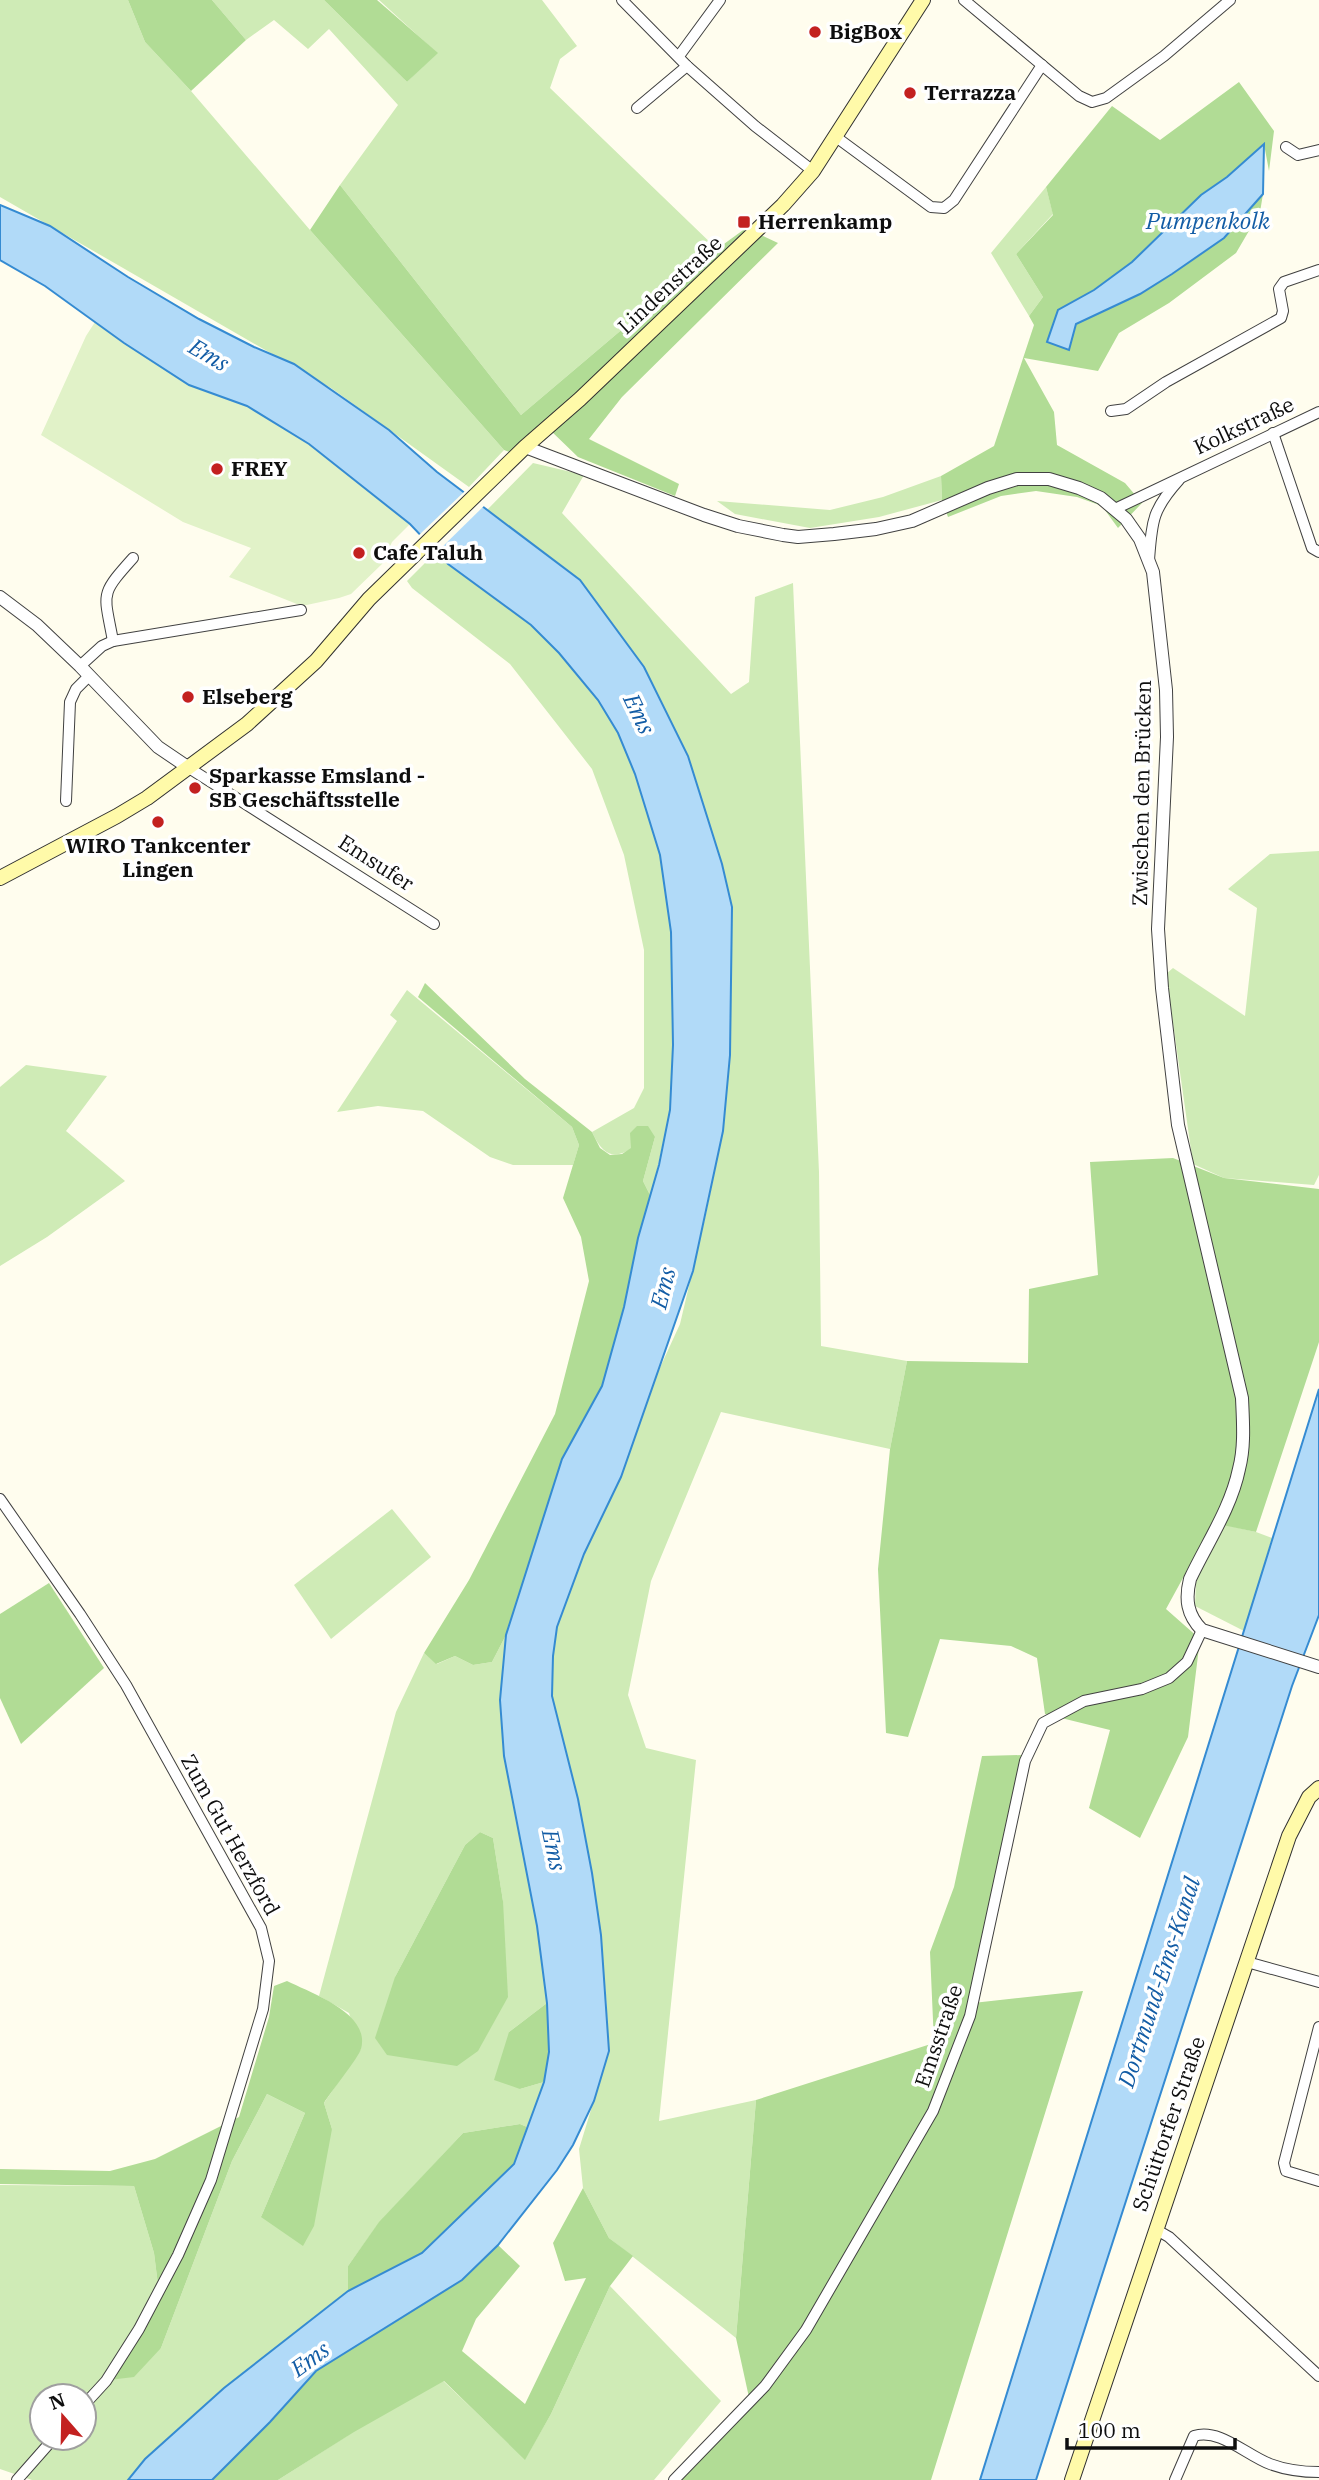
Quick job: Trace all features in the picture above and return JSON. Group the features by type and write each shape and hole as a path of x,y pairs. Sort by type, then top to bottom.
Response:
{"main road":[{"name":"Lindenstraße","path":"0,878 117,816 189,768 247,724 316,661 369,599 525,447 721,267 783,205 813,171 923,0"},
{"name":"Schüttorfer Straße","path":"1072,2480 1289,1836 1310,1797 1319,1788"}],"street":[{"path":"622,0 687,66 755,126 813,171"},
{"path":"678,56 720,0"},
{"path":"964,0 1079,96 1092,102 1106,98 1164,56 1230,0"},
{"path":"836,137 932,207 944,208 954,200 1042,65"},
{"path":"637,108 687,66"},
{"path":"1286,147 1298,155 1319,149"},
{"path":"1111,411 1126,409 1166,382 1281,318 1283,311 1279,289 1284,282 1319,270"},
{"name":"Kolkstraße","path":"1115,509 1319,412"},
{"path":"1273,433 1312,548 1319,552"},
{"name":"Zwischen den Brücken","path":"525,447 738,526 798,537 876,529 912,521 988,488 1017,479 1049,478 1101,498 1126,519 1140,539 1153,572 1166,690 1167,737 1158,929 1178,1125 1242,1398 1244,1427 1241,1463 1232,1494 1190,1579 1187,1594 1192,1616 1202,1630"},
{"name":"Kolkstraße","path":"1149,560 1153,517 1162,499 1186,474"},
{"path":"113,641 105,597 108,586 133,558"},
{"path":"0,597 41,629 158,747 189,768"},
{"path":"66,801 70,702 84,671 102,646 113,641 302,610"},
{"name":"Emsufer","path":"189,768 434,924"},
{"name":"Zum Gut Herzford","path":"0,1499 126,1685 261,1928 269,1961 263,2009 211,2180 178,2255 139,2329 98,2390"},
{"path":"1202,1630 1319,1667"},
{"name":"Emsstraße","path":"674,2480 765,2386 806,2330 933,2110 970,2016 1025,1761 1043,1723 1084,1701 1142,1689 1168,1678 1187,1661 1202,1630"},
{"path":"1247,1962 1319,1982"},
{"path":"1319,2027 1284,2163 1290,2174 1319,2181"},
{"path":"1155,2229 1169,2236 1319,2376"},
{"path":"1175,2480 1189,2443 1194,2435 1203,2433 1213,2435 1286,2469 1319,2472"},
{"path":"17,2480 42,2452"}],"green space":[{"path":"0,0 128,0 145,42 191,91 504,450 469,487 331,388 0,197"},
{"path":"128,0 212,0 246,40 191,91 145,42"},
{"path":"212,0 324,0 407,82 437,53 379,0 542,0 577,46 560,59 550,88 717,249 521,415 340,185 398,105 329,29 308,49 274,20 246,40"},
{"path":"324,0 377,0 438,53 407,82"},
{"path":"1239,82 1274,131 1269,171 1264,144 1227,177 1201,195 1132,262 1094,290 1058,310 1075,324 1105,310 1224,238 1263,194 1260,212 1236,253 1169,303 1119,333 1098,371 1024,358 1054,412 1057,445 1125,483 1142,503 1118,528 1102,506 1077,497 1036,491 1001,496 948,517 942,500 941,476 994,446 1034,325 1029,316 1043,297 1016,254 1053,215 1046,187 1112,106 1160,140"},
{"path":"340,185 521,415 717,249 746,228 778,243 622,397 589,439 679,484 675,496 578,457 549,429 520,456 504,450 310,230"},
{"path":"1046,187 1053,214 1016,254 1043,297 1029,316 991,253"},
{"name":"FREY","path":"95,322 189,385 247,406 309,444 410,524 392,542 382,564 351,594 302,606 229,577 251,548 183,522 41,435"},
{"path":"533,463 584,475 562,513 731,694 749,682 755,597 793,583 819,1172 821,1346 907,1361 890,1449 721,1412 651,1581 628,1695 646,1748 696,1760 659,2121 756,2100 736,2338 609,2238 583,2188 579,2149 609,2051 606,1995 592,1873 578,1799 552,1696 557,1627 584,1554 621,1477 658,1372 680,1324 706,1214 723,1131 730,1055 732,907 722,864 688,757 644,667 580,580 487,510"},
{"path":"941,476 942,500 879,517 810,528 735,514 717,501 830,510 883,497"},
{"path":"436,552 448,564 531,625 559,653 598,700 618,733 635,774 660,855 671,932 673,1045 670,1111 651,1197 643,1181 655,1137 627,1151 612,1154 605,1151 592,1132 634,1108 644,1088 644,950 624,855 592,769 510,664 412,588 407,581"},
{"path":"1319,851 1319,1175 1314,1185 1224,1178 1193,1164 1166,974 1173,968 1245,1016 1257,908 1228,889 1270,854"},
{"path":"425,983 525,1079 592,1132 600,1148 610,1155 622,1154 631,1148 630,1133 637,1126 648,1126 655,1137 643,1181 651,1197 638,1238 624,1307 602,1386 562,1459 506,1635 492,1662 473,1665 455,1656 436,1664 424,1653 469,1580 555,1414 589,1281 581,1237 563,1198 579,1145 572,1127 418,997"},
{"path":"407,990 572,1127 579,1145 573,1165 513,1165 490,1157 423,1111 378,1106 337,1112 397,1021 390,1015"},
{"path":"26,1065 107,1076 66,1131 125,1181 47,1237 0,1266 0,1087"},
{"path":"1173,1158 1224,1178 1319,1189 1319,1342 1256,1532 1213,1523 1166,1609 1200,1639 1188,1737 1140,1838 1089,1808 1110,1730 1045,1714 1037,1658 1011,1646 940,1639 908,1737 886,1733 878,1569 890,1449 907,1361 1028,1363 1029,1289 1098,1275 1090,1162"},
{"path":"392,1509 431,1557 331,1639 294,1585"},
{"path":"1213,1522 1272,1538 1244,1631 1195,1606 1196,1583"},
{"path":"49,1583 104,1668 21,1744 0,1698 0,1614"},
{"path":"506,1635 500,1700 504,1756 537,1926 547,2003 509,2032 520,2089 544,2082 527,2127 520,2124 463,2133 379,2223 348,2266 348,2291 224,2388 145,2459 128,2480 32,2480 0,2469 0,2185 134,2186 154,2253 160,2301 110,2379 161,2348 232,2161 267,2094 305,2113 261,2217 332,2129 324,2103 361,2049 349,2013 319,1996 396,1712 424,1653 437,1664 455,1656 473,1665 492,1662","holes":["480,1832 493,1838 503,1901 395,1977 465,1845"]},
{"path":"1022,1755 973,2003 1083,1991 931,2480 680,2480 750,2402 736,2338 756,2100 934,2043 930,1952 954,1887 982,1756"},
{"path":"480,1832 493,1838 503,1901 508,1997 478,2051 457,2066 387,2055 375,2038 395,1977 465,1845"},
{"path":"287,1981 337,2006 357,2025 362,2036 359,2053 324,2103 332,2129 314,2226 303,2246 261,2217 305,2113 267,2094 232,2161 161,2348 134,2377 109,2380 160,2301 154,2253 134,2186 0,2184 0,2169 110,2171 155,2159 239,2117 269,2017 274,1986"},
{"path":"547,2003 549,2052 544,2082 520,2089 494,2080 509,2032"},
{"path":"520,2124 527,2127 514,2164 422,2253 348,2291 348,2266 379,2222 463,2133"},
{"path":"583,2188 609,2238 633,2256 610,2286 551,2414 525,2460 444,2381 354,2432 278,2480 212,2480 316,2371 462,2280 498,2245 520,2266 476,2319 462,2351 525,2404 586,2278 565,2281 553,2243"},
{"path":"610,2286 721,2401 654,2480 278,2480 347,2436 435,2373 525,2459 551,2414"}],"water":[{"name":"Pumpenkolk","path":"1264,144 1263,194 1224,238 1140,294 1076,324 1069,350 1047,342 1058,310 1094,290 1132,262 1201,195 1227,177"},
{"name":"Ems","path":"0,205 50,226 199,319 294,364 389,430 437,472 580,580 644,667 688,756 722,864 732,907 730,1055 723,1131 693,1271 621,1477 584,1554 557,1627 553,1656 552,1696 578,1799 601,1935 609,2051 594,2101 573,2145 557,2170 498,2245 462,2280 316,2371 212,2480 128,2480 145,2459 224,2388 348,2291 422,2253 514,2164 544,2082 549,2052 547,2003 537,1926 504,1756 500,1700 506,1635 562,1459 602,1386 624,1307 638,1238 659,1165 670,1110 673,1045 671,932 660,855 635,774 618,733 598,700 559,653 531,625 448,564 410,524 309,444 247,406 189,385 124,343 45,286 0,260"},
{"name":"Dortmund-Ems-Kanal","path":"1319,1389 1319,1615 1292,1686 1036,2480 980,2480"}],"pier":[{"path":"466,490 486,504 434,555 417,537"}],"place":[{"name":"BigBox","path":"815,32"},
{"name":"Terrazza","path":"910,93"},
{"name":"Herrenkamp","path":"744,222"},
{"name":"FREY","path":"217,469"},
{"name":"Cafe Taluh","path":"359,553"},
{"name":"Elseberg","path":"188,697"},
{"name":"Sparkasse Emsland - SB Geschäftsstelle","path":"195,788"},
{"name":"WIRO Tankcenter Lingen","path":"158,822"}]}
